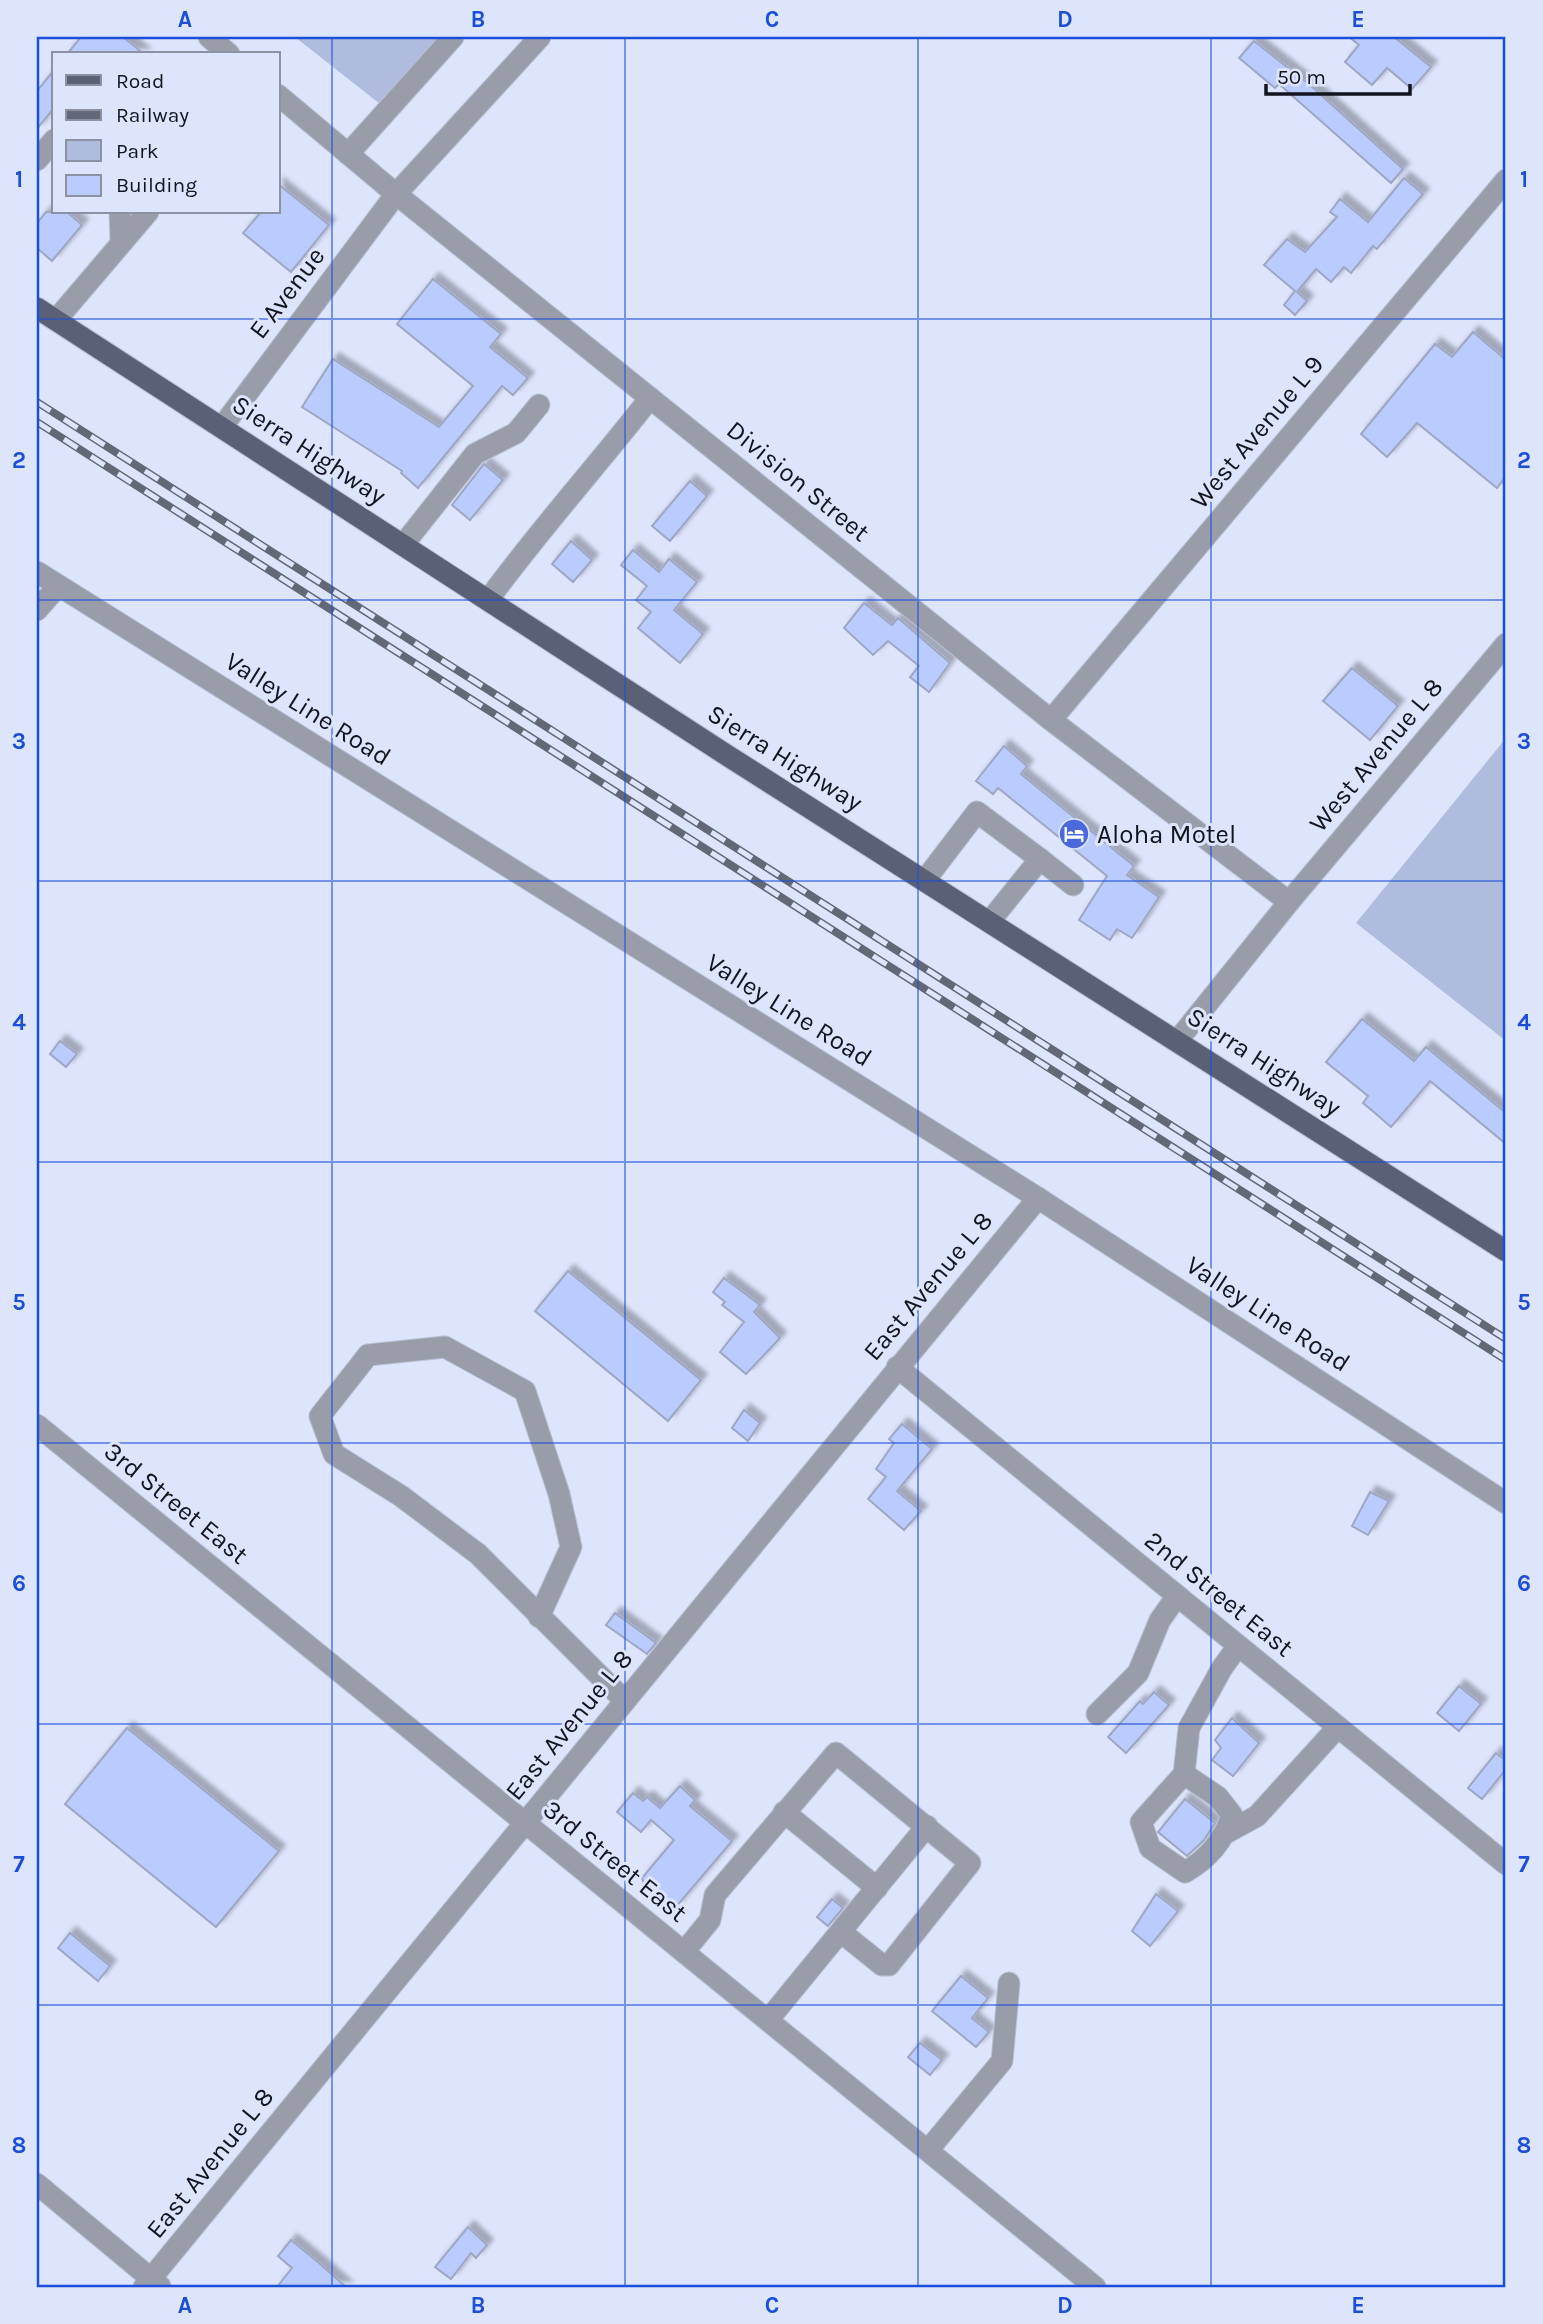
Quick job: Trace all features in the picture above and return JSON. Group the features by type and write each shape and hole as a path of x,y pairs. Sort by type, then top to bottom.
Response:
{"main road":[{"name":"Sierra Highway","path":"37,308 1506,1251"}],"street":[{"path":"209,37 227,52"},
{"path":"348,154 453,37"},
{"name":"E Avenue","path":"222,427 396,194 540,37"},
{"name":"Division Street","path":"280,97 396,194 1051,720 1289,902"},
{"path":"37,160 52,142"},
{"name":"West Avenue L 9","path":"1051,720 1506,180"},
{"path":"120,214 121,243"},
{"path":"56,320 146,214"},
{"path":"488,600 519,556 593,472 650,398"},
{"path":"403,545 475,454 516,433 539,405"},
{"name":"Valley Line Road","path":"37,572 1038,1198 1506,1503"},
{"path":"37,610 58,586"},
{"name":"West Avenue L 8","path":"1289,902 1506,644"},
{"path":"925,880 977,812 1073,885"},
{"path":"990,921 1040,859"},
{"path":"1178,1040 1289,902"},
{"name":"East Avenue L 8","path":"153,2284 524,1824 1038,1198"},
{"path":"539,1617 571,1547 559,1494 525,1391 445,1347 368,1355 320,1416 334,1454 401,1496 478,1554 539,1617 625,1701"},
{"name":"2nd Street East","path":"897,1367 1506,1864"},
{"name":"3rd Street East","path":"37,1425 1095,2287"},
{"path":"1097,1714 1138,1672 1160,1620 1177,1596"},
{"path":"1184,1774 1218,1797 1232,1815 1226,1833 1201,1863 1185,1872 1150,1848 1141,1822 1184,1774 1189,1728 1222,1668 1238,1646"},
{"path":"1226,1833 1257,1816 1338,1727"},
{"path":"684,1952 710,1920 715,1895 835,1753 968,1860 969,1867 889,1965 881,1965 841,1932"},
{"path":"784,1812 877,1888"},
{"path":"768,2020 927,1826"},
{"path":"929,2150 1002,2062 1009,1983"},
{"path":"37,2184 153,2284"}],"green space":[{"path":"295,37 446,37 389,111"},
{"path":"1506,738 1506,1041 1356,923"}],"building":[{"path":"81,37 123,37 142,52 69,52"},
{"path":"1349,37 1394,37 1431,67 1412,89 1387,68 1372,85 1345,62 1359,45"},
{"path":"1254,41 1310,85 1403,169 1391,183 1279,84 1275,88 1239,58"},
{"path":"52,72 52,110 37,129 37,91"},
{"path":"1404,178 1423,194 1377,249 1373,246 1351,273 1344,267 1331,282 1316,269 1297,292 1307,301 1295,315 1284,305 1295,291 1264,265 1287,239 1305,252 1337,217 1330,212 1340,199 1368,222"},
{"path":"280,186 329,225 291,272 243,233 259,214 280,214"},
{"path":"46,212 52,212 69,214 82,225 52,261 37,248 37,223"},
{"path":"433,279 501,334 490,347 528,378 513,395 502,386 418,488 402,471 302,407 333,359 439,427 473,386 397,324"},
{"path":"1473,332 1506,360 1506,476 1497,488 1417,423 1387,457 1361,434 1435,344 1452,357"},
{"path":"484,464 503,480 470,520 452,505"},
{"path":"690,481 707,496 670,541 652,526"},
{"path":"571,541 592,560 573,582 552,564"},
{"path":"633,550 659,572 669,559 697,582 674,610 703,634 680,663 638,628 651,612 636,600 647,586 621,565"},
{"path":"864,603 892,625 898,618 950,663 929,692 910,677 919,666 888,641 873,655 844,628"},
{"path":"1352,668 1398,706 1370,740 1323,701"},
{"path":"1004,746 1027,766 1021,774 1134,866 1127,875 1159,897 1132,938 1117,929 1110,940 1079,920 1107,876 998,788 993,794 976,781"},
{"path":"1362,1019 1414,1061 1426,1047 1506,1113 1506,1144 1430,1081 1391,1127 1363,1103 1368,1096 1326,1062"},
{"path":"60,1041 77,1054 66,1067 50,1054"},
{"path":"568,1271 701,1380 668,1421 535,1311"},
{"path":"724,1278 760,1305 754,1312 780,1338 746,1374 720,1352 744,1322 722,1305 725,1302 713,1292"},
{"path":"744,1410 760,1423 748,1441 732,1428"},
{"path":"902,1424 932,1449 897,1491 921,1511 904,1530 868,1499 886,1477 876,1469 894,1443 889,1439"},
{"path":"1370,1492 1389,1501 1368,1535 1352,1526"},
{"path":"615,1613 656,1643 647,1654 606,1625"},
{"path":"1459,1686 1481,1704 1459,1731 1437,1713"},
{"path":"1154,1692 1169,1705 1126,1753 1108,1737 1140,1701 1143,1704"},
{"path":"1232,1718 1259,1743 1233,1776 1212,1760 1221,1748 1215,1740"},
{"path":"127,1728 279,1851 216,1927 65,1804"},
{"path":"1496,1753 1506,1761 1506,1769 1482,1799 1468,1788"},
{"path":"680,1786 695,1800 690,1806 732,1841 676,1907 644,1884 642,1878 674,1840 651,1820 641,1832 617,1812 633,1793 643,1801 647,1797 660,1808"},
{"path":"1185,1799 1215,1823 1204,1840 1187,1856 1158,1832"},
{"path":"1156,1894 1178,1911 1150,1946 1132,1931"},
{"path":"832,1899 843,1908 828,1926 817,1917"},
{"path":"70,1933 110,1966 98,1981 58,1948"},
{"path":"961,1976 988,1998 972,2018 989,2032 976,2047 932,2011"},
{"path":"920,2043 942,2060 930,2075 908,2057"},
{"path":"468,2227 487,2245 476,2258 471,2253 451,2279 435,2267"},
{"path":"291,2240 346,2287 277,2287 292,2268 278,2256"}],"railway":[{"path":"37,402 1506,1339"},
{"path":"37,422 1506,1360"}],"place":[{"name":"Aloha Motel","path":"1074,834"}]}
